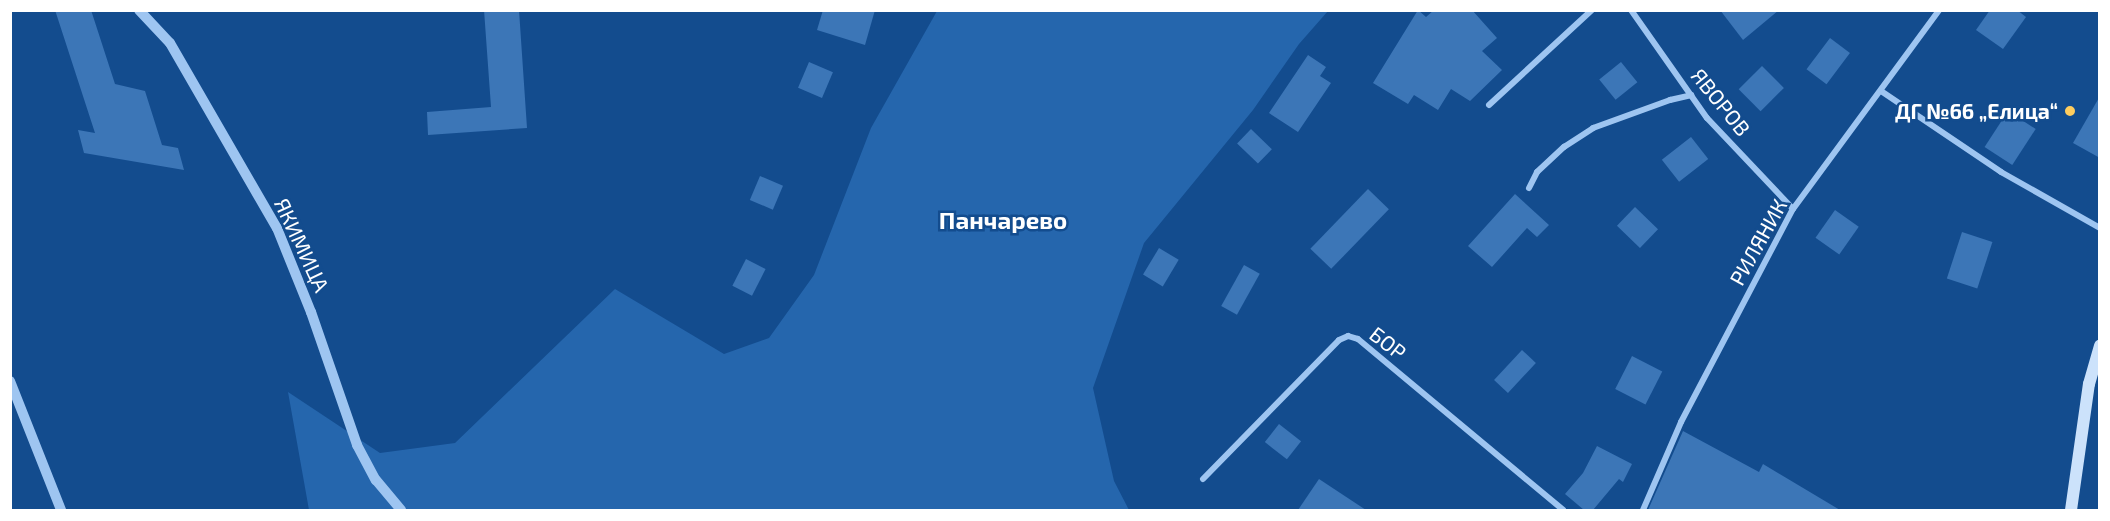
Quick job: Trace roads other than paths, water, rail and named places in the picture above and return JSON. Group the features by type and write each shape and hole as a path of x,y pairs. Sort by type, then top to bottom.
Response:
{"main road":[{"path":"2071,510 2089,384 2100,346"}],"street":[{"name":"ЯКИМИЦА","path":"139,10 170,43 276,228 311,312 357,445 376,480 401,510"},
{"path":"1489,105 1592,10"},
{"name":"ЯВОРОВ","path":"1631,10 1707,118 1793,209"},
{"name":"РИЛЯНИК","path":"1643,510 1681,422 1793,209 1881,92 1937,11"},
{"path":"1881,92 2001,172 2100,228"},
{"path":"1529,188 1537,172 1564,147 1593,128 1670,99 1691,95"},
{"name":"БОР","path":"1203,479 1339,340 1348,336 1358,339 1563,510"},
{"path":"10,381 61,510"}],"place":[{"name":"ДГ №66 „Елица“","path":"2070,111"}],"district":[{"name":"Панчарево","path":"1003,220"}]}
